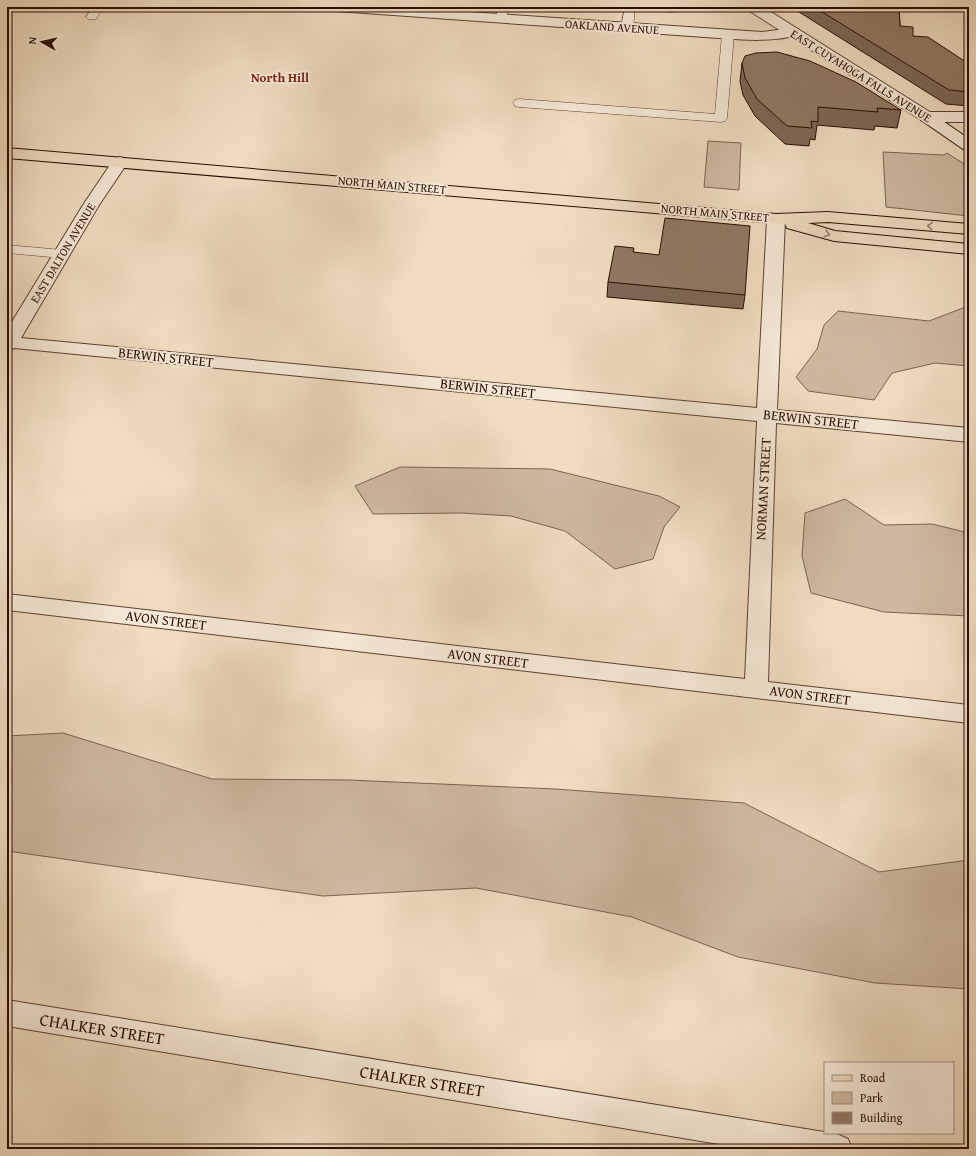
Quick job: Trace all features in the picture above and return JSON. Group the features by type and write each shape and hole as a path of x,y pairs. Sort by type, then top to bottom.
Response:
{"main road":[{"name":"NORTH MAIN STREET","path":"7,153 776,219 828,217 967,229"},
{"name":"NORTH MAIN STREET","path":"776,219 834,236 969,249"}],"street":[{"name":"OAKLAND AVENUE","path":"336,7 502,13 627,28 728,35 762,36 793,32"},
{"name":"EAST CUYAHOGA FALLS AVENUE","path":"753,7 927,117 969,146"},
{"path":"927,117 969,118"},
{"name":"EAST DALTON AVENUE","path":"8,343 91,205 120,162"},
{"name":"NORMAN STREET","path":"756,688 758,586 776,219"},
{"name":"BERWIN STREET","path":"8,343 969,435"},
{"name":"AVON STREET","path":"7,602 969,714"},
{"name":"CHALKER STREET","path":"7,1013 837,1149"}],"lane":[{"path":"92,17 98,7"},
{"path":"627,28 630,7"},
{"path":"652,7 680,9 678,7"},
{"path":"519,103 721,118 728,35"},
{"path":"7,249 62,254"}],"green space":[{"path":"708,141 741,143 739,190 704,187"},
{"path":"883,152 944,155 947,153 969,167 969,216 886,207"},
{"path":"963,308 969,308 969,366 935,363 892,373 874,400 808,391 796,377 817,349 824,325 838,311 929,321"},
{"path":"400,467 550,469 659,496 680,507 664,527 653,559 615,569 565,531 511,516 461,513 373,514 355,486"},
{"path":"845,499 884,525 932,524 969,533 969,616 884,612 811,593 802,556 805,513"},
{"path":"63,733 212,779 349,780 555,789 744,803 879,872 969,860 969,989 875,983 738,957 632,917 476,888 323,896 7,851 7,736"}],"building":[{"path":"814,7 899,7 900,26 913,27 913,36 928,37 969,64 969,92 949,90"},
{"path":"777,52 810,61 856,82 901,110 877,108 878,112 818,107 818,122 811,121 812,128 787,126 757,99 745,78 742,63 745,56 756,53"},
{"path":"665,218 750,226 745,295 608,282 615,246 634,248 633,252 659,255"}],"district":[{"name":"North Hill","path":"280,77"}]}
